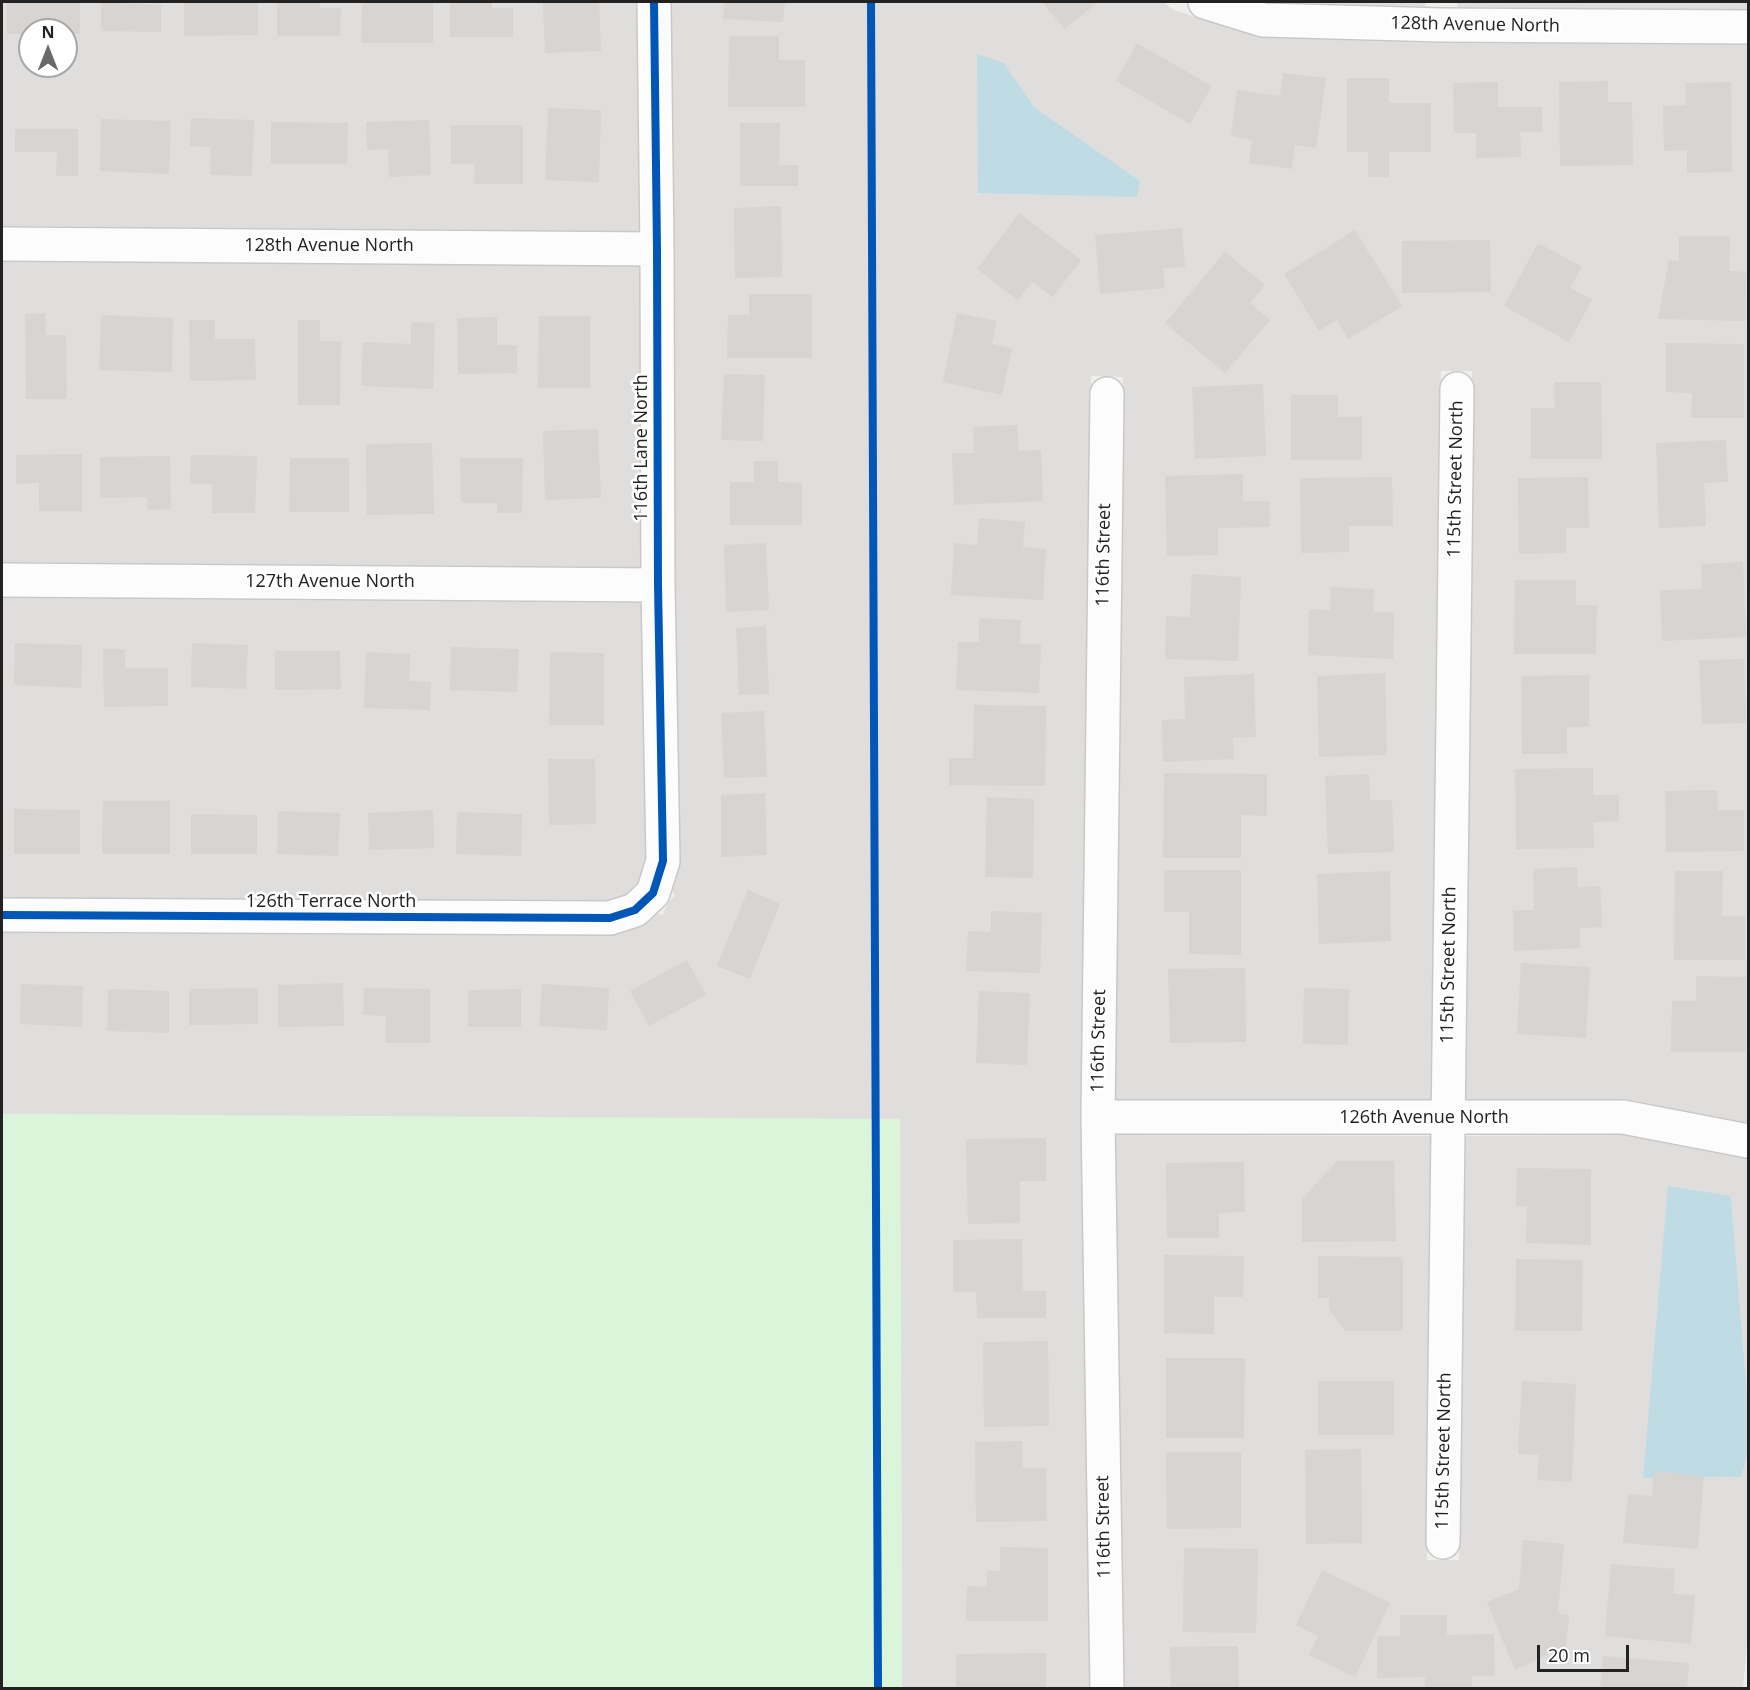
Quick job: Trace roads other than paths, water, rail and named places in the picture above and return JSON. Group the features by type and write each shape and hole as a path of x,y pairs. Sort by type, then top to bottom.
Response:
{"street":[{"name":"116th Lane North","path":"653,893 663,861 658,585 654,2"},
{"name":"128th Avenue North","path":"1205,2 1263,20 1441,13 1749,27"},
{"name":"128th Avenue North","path":"2,244 657,249"},
{"name":"115th Street North","path":"1443,1542 1457,389"},
{"name":"116th Street","path":"1107,394 1098,1117 1107,1689"},
{"name":"127th Avenue North","path":"2,580 658,585"},
{"name":"126th Terrace North","path":"2,915 610,918 636,910 653,893"},
{"name":"126th Avenue North","path":"1098,1117 1623,1117 1749,1141"}],"water":[{"path":"977,54 1004,63 1035,108 1140,181 1137,197 978,193"},
{"path":"1668,1186 1731,1196 1748,1406 1748,1452 1741,1477 1643,1478"}]}
